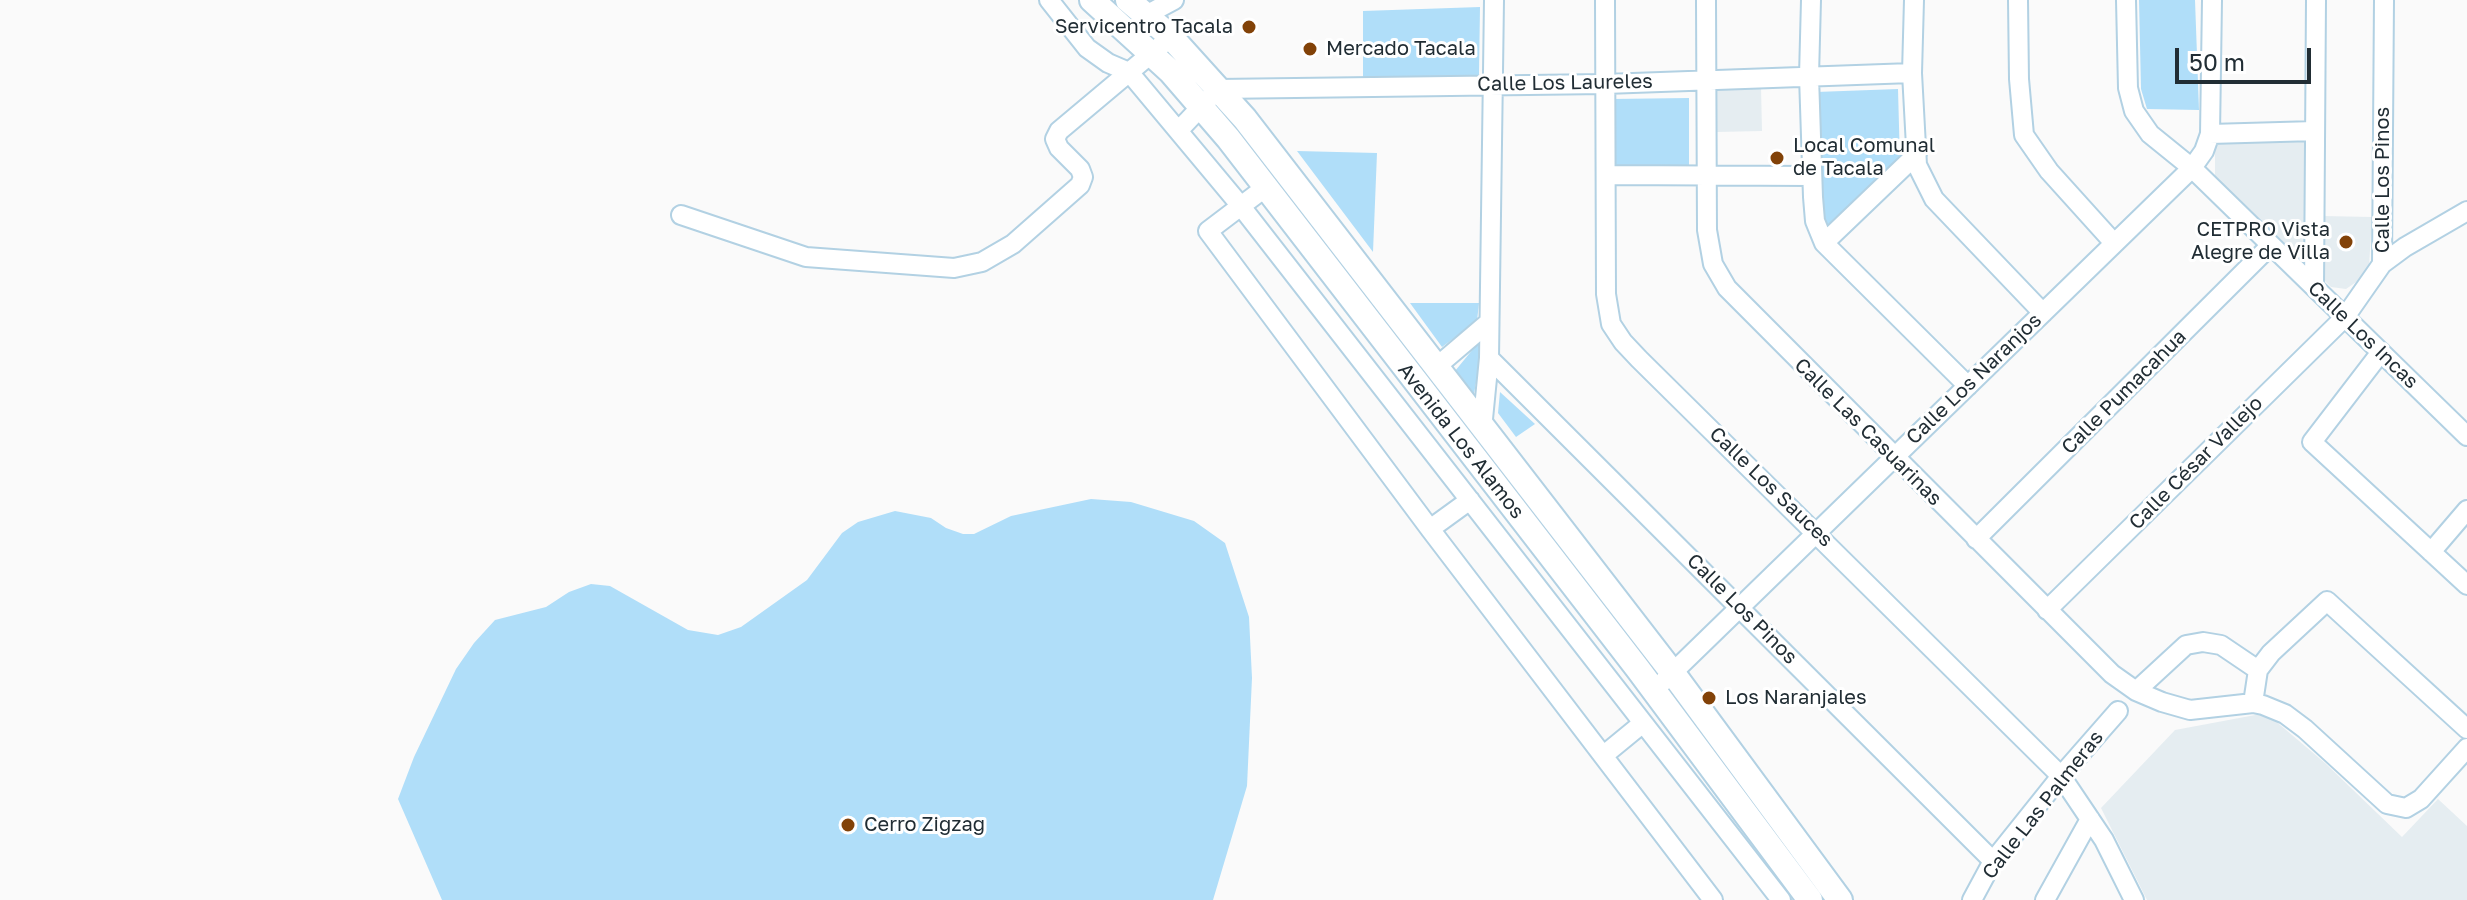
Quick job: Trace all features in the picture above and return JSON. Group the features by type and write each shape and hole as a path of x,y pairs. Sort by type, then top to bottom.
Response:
{"main road":[{"name":"Avenida Los Alamos","path":"1092,0 1151,54 1210,98 1287,173 1482,429 1493,463 1654,690 1810,900"},
{"name":"Avenida Los Alamos","path":"1137,8 1171,37 1266,187 1493,463 1672,672 1840,900"}],"street":[{"path":"1049,0 1087,48 1108,63 1129,72 1179,130 1781,900"},
{"path":"1137,8 1174,0"},
{"path":"1482,429 1489,358 1494,0"},
{"name":"Calle Los Sauces","path":"1605,0 1606,294 1611,324 1639,359 2061,776 2104,840 2134,900"},
{"name":"Calle Las Casuarinas","path":"1706,0 1707,230 1713,264 1727,288 2112,674 2136,691 2190,710 2253,703"},
{"path":"1811,0 1809,76 1815,221 1824,243 1968,386"},
{"path":"1914,0 1912,73 1917,165 1934,199 2043,313"},
{"path":"2018,0 2019,79 2024,135 2049,171 2114,243"},
{"name":"Calle Los Incas","path":"2126,0 2128,88 2134,111 2150,134 2192,168 2467,436"},
{"path":"2212,0 2210,134 2315,131"},
{"path":"2314,287 2316,0"},
{"name":"Calle Los Pinos","path":"2382,264 2384,0"},
{"path":"681,215 806,257 954,268 982,262 1013,244 1080,185 1083,177 1080,169 1059,148 1055,139 1059,131 1171,37"},
{"name":"Calle Los Laureles","path":"1210,98 1491,85 1912,73"},
{"path":"1179,130 1210,98"},
{"name":"Calle Los Naranjos","path":"1654,690 2192,168 2204,151 2210,134"},
{"path":"1824,243 1917,154"},
{"path":"1607,175 1812,176"},
{"path":"1266,187 1208,231 1713,900"},
{"path":"2382,264 2405,247 2466,215"},
{"name":"Calle Pumacahua","path":"1976,539 2271,245"},
{"name":"Calle César Vallejo","path":"2047,610 2345,317 2382,264"},
{"path":"1435,368 1489,322"},
{"path":"2381,352 2312,442 2467,585"},
{"name":"Calle Los Pinos","path":"1489,358 1993,861"},
{"path":"1430,529 1493,463"},
{"path":"2431,552 2467,510"},
{"path":"2467,729 2327,601 2271,653 2258,670 2253,703 2285,714 2305,729 2387,804 2406,808 2421,799 2467,748"},
{"path":"2136,691 2186,645 2203,642 2221,645 2258,670"},
{"name":"Calle Las Palmeras","path":"1972,900 1993,861 2118,711"},
{"path":"1604,755 1643,723"},
{"path":"2045,900 2090,819"}],"shaded area":[{"path":"2139,0 2195,0 2199,110 2147,109 2141,89"},
{"path":"1480,7 1479,75 1363,79 1363,11"},
{"path":"1761,87 1762,131 1717,132 1715,89"},
{"path":"1898,89 1900,163 1827,229 1823,219 1816,92"},
{"path":"1689,98 1689,169 1612,169 1611,99"},
{"path":"2308,138 2308,269 2215,179 2215,139"},
{"path":"1297,151 1377,153 1373,252"},
{"name":"CETPRO Vista Alegre de Villa","path":"2323,216 2372,217 2369,267 2365,276 2346,289 2331,287 2325,281 2322,268"},
{"path":"1410,303 1479,303 1477,321 1442,347"},
{"path":"1478,343 1482,349 1474,394 1455,371"},
{"path":"1500,392 1535,424 1516,437 1498,413"},
{"path":"1091,499 1131,502 1194,521 1225,543 1249,617 1252,678 1247,786 1213,900 442,900 398,799 414,757 456,669 495,620 546,607 569,592 591,584 610,586 688,630 718,635 741,627 807,580 842,533 858,522 895,511 931,518 946,528 974,534 1011,516"},
{"path":"2266,713 2325,763 2402,837 2438,799 2467,826 2467,900 2147,900 2101,808 2175,730"}],"place":[{"name":"Servicentro Tacala","path":"1249,27"},
{"name":"Mercado Tacala","path":"1310,49"},
{"name":"Local Comunal de Tacala","path":"1777,158"},
{"name":"CETPRO Vista Alegre de Villa","path":"2346,242"},
{"name":"Los Naranjales","path":"1709,698"},
{"name":"Cerro Zigzag","path":"848,825"}]}
